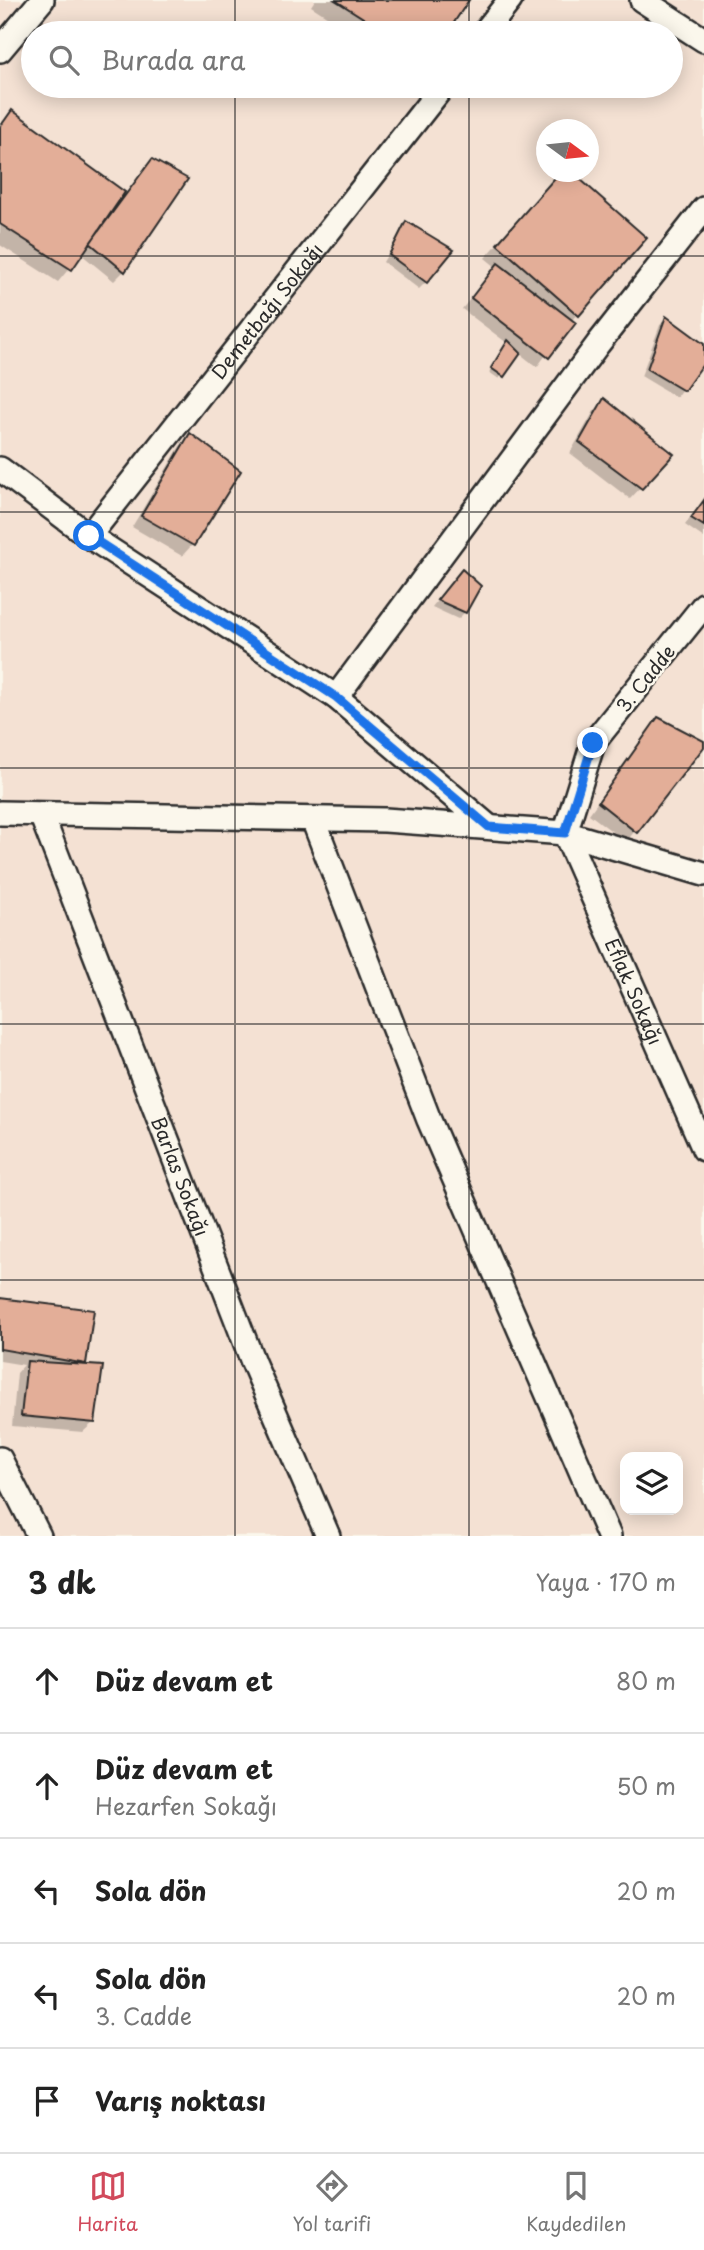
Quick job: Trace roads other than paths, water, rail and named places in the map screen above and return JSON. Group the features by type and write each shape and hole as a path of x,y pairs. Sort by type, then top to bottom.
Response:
{"street":[{"path":"24,21 42,0"},
{"path":"493,21 510,0"},
{"path":"642,0 675,21"},
{"path":"0,50 21,25"},
{"path":"683,26 704,40"},
{"name":"Demetbağı Sokağı","path":"89,536 434,98"},
{"path":"336,697 598,344 704,209"},
{"path":"0,469 89,536 336,697 489,827"},
{"name":"3. Cadde","path":"565,833 593,743 704,605"},
{"path":"0,813 313,819 565,833 704,874"},
{"name":"Barlas Sokağı","path":"41,814 253,1362 328,1536"},
{"path":"313,819 429,1120 609,1536"},
{"name":"Eflak Sokağı","path":"565,833 704,1149"},
{"path":"0,1459 39,1536"}]}
